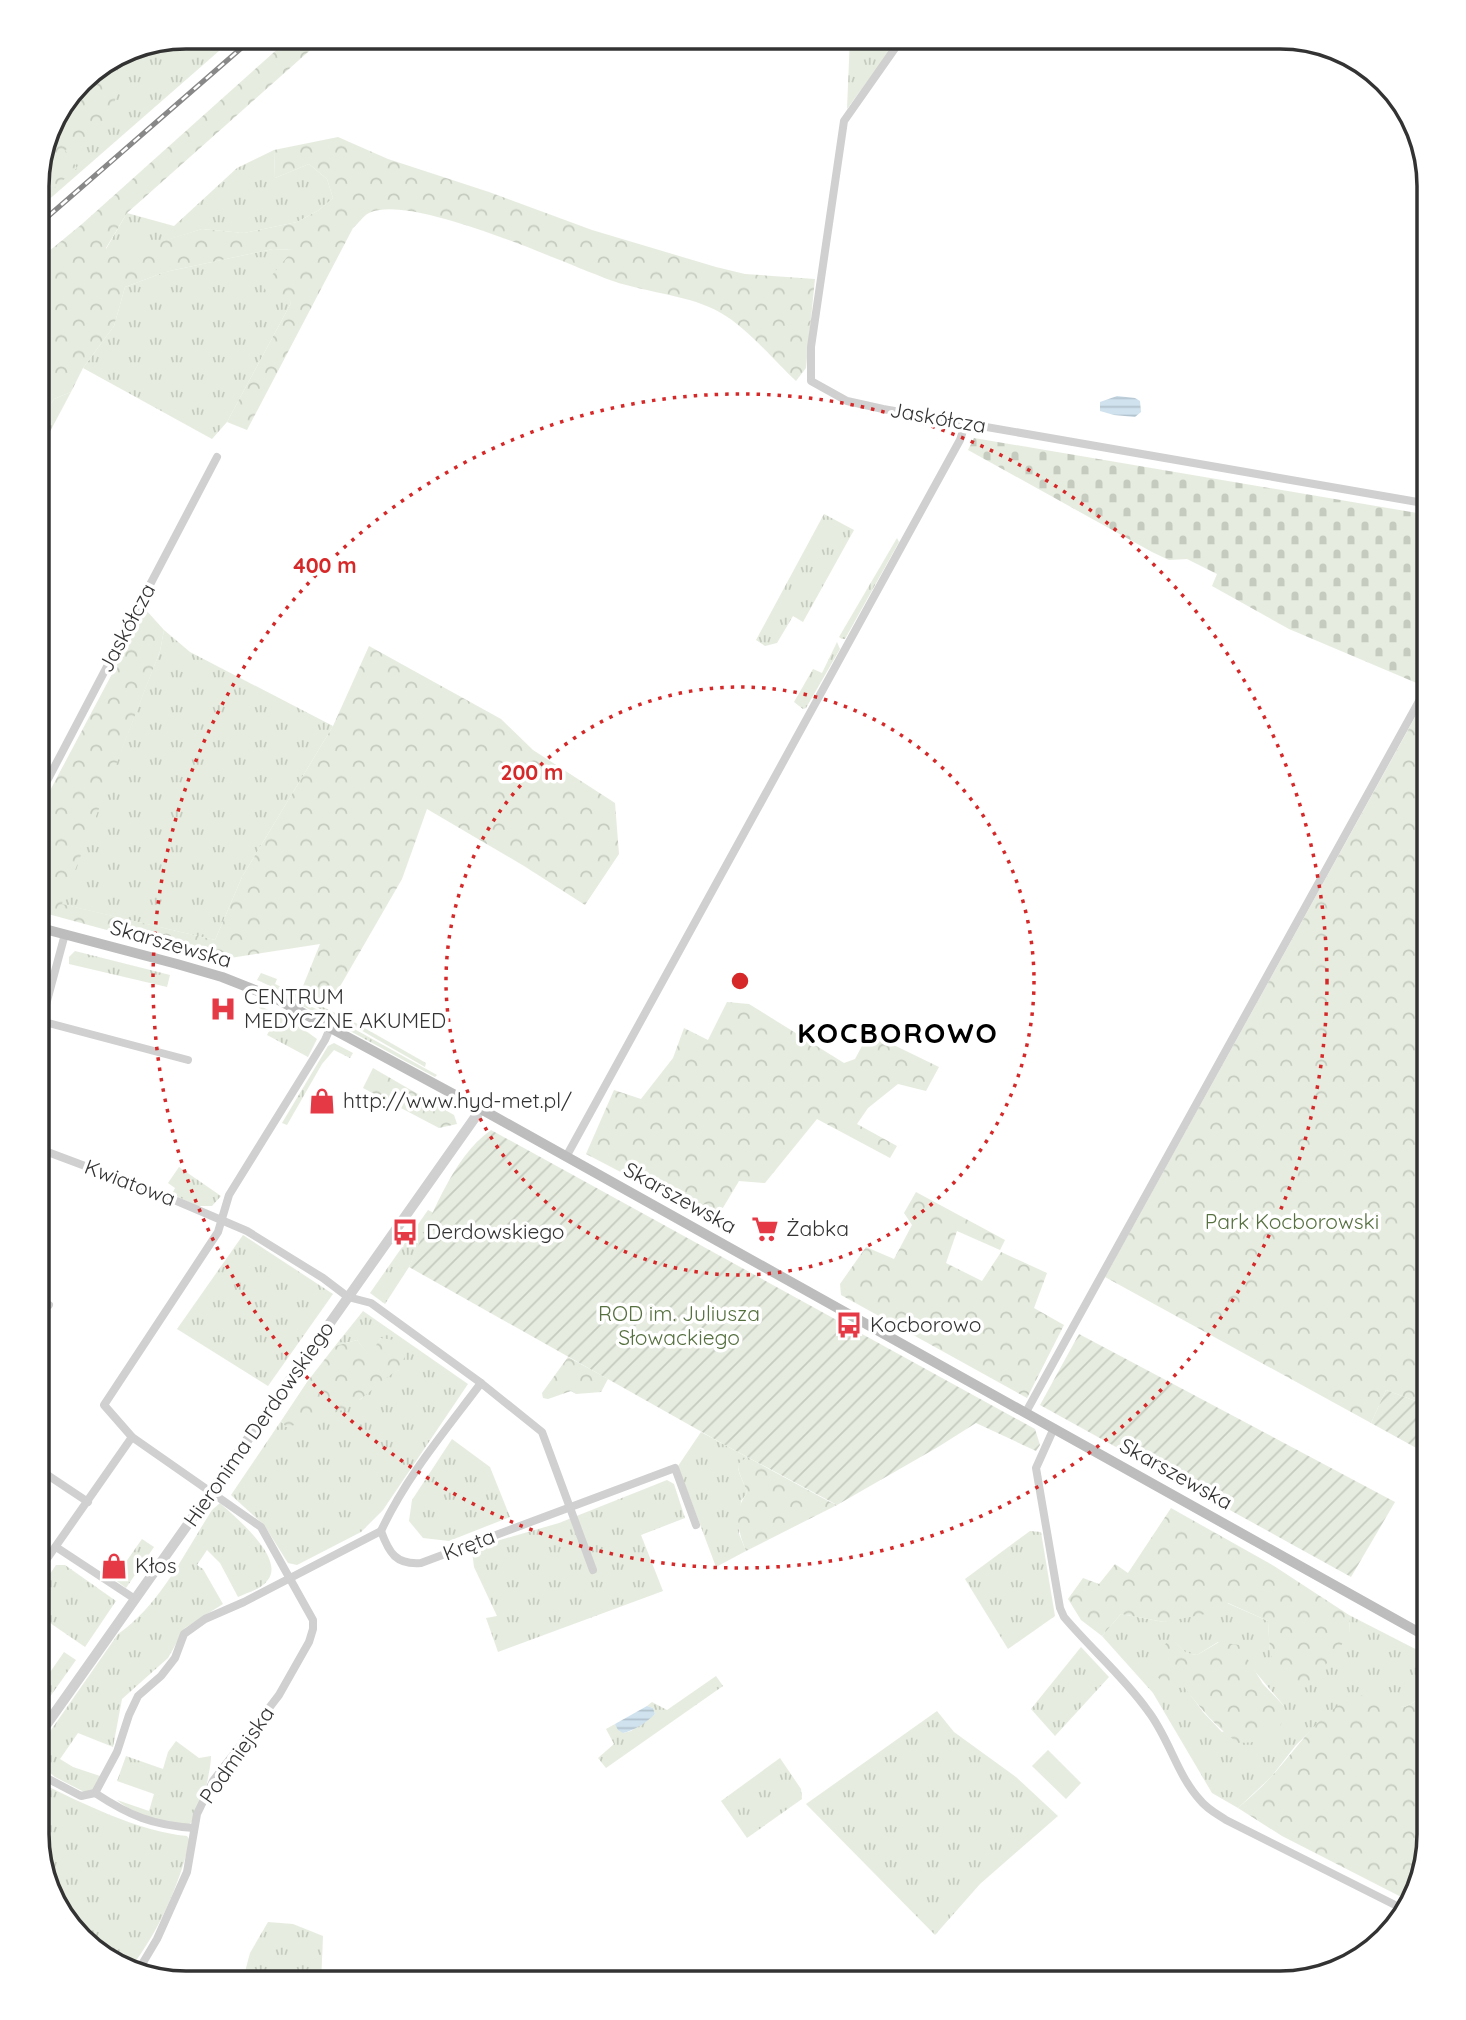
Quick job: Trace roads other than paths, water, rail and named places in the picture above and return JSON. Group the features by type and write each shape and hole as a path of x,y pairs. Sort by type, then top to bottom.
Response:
{"main road":[{"name":"Skarszewska","path":"49,930 222,977 275,998 331,1026 1417,1631"}],"street":[{"name":"Jaskółcza","path":"895,49 844,121 812,336 811,381 847,401 965,425 1417,502"},
{"path":"566,1157 960,440 965,425"},
{"name":"Jaskółcza","path":"49,777 218,457"},
{"path":"1026,1412 1417,705"},
{"path":"49,988 65,934"},
{"path":"49,1024 188,1060"},
{"path":"289,1578 261,1527 132,1437 104,1405 218,1232 229,1195 326,1040 331,1026"},
{"name":"Hieronima Derdowskiego","path":"49,1721 481,1109"},
{"name":"Kwiatowa","path":"49,1152 165,1196 247,1231 323,1278 348,1297"},
{"path":"348,1297 371,1303 481,1383 542,1432 593,1570"},
{"path":"95,1793 117,1752 138,1696 175,1658 184,1634 205,1619 380,1531 422,1462 481,1383"},
{"path":"1054,1428 1036,1468 1060,1608 1064,1617 1147,1708 1166,1737 1190,1786 1210,1810 1397,1906"},
{"path":"49,1557 132,1437"},
{"name":"Kręta","path":"380,1531 387,1548 395,1557 407,1564 421,1563 675,1468 696,1525"},
{"path":"49,1476 88,1502"},
{"path":"56,1547 135,1599"},
{"name":"Podmiejska","path":"142,1964 157,1939 187,1872 197,1814 213,1781 279,1695 313,1629 313,1620 289,1578"},
{"path":"49,1779 81,1796 95,1793 125,1813 165,1826 194,1828"}],"water":[{"path":"1117,396 1140,401 1141,412 1135,417 1100,411 1100,402"},
{"path":"647,1706 653,1708 655,1714 648,1720 627,1732 618,1730 615,1724"}],"railway":[{"path":"49,216 240,49"}],"place":[{"name":"CENTRUM MEDYCZNE AKUMED","path":"223,1009"},
{"name":"http://www.hyd-met.pl/","path":"322,1101"},
{"name":"Żabka","path":"765,1229"},
{"name":"Derdowskiego","path":"405,1232"},
{"name":"Kocborowo","path":"849,1325"},
{"name":"Kłos","path":"114,1566"}],"district":[{"name":"KOCBOROWO","path":"898,1033"}],"park label":[{"name":"Park Kocborowski","path":"1292,1222"},
{"name":"ROD im. Juliusza Słowackiego","path":"679,1326"}]}
